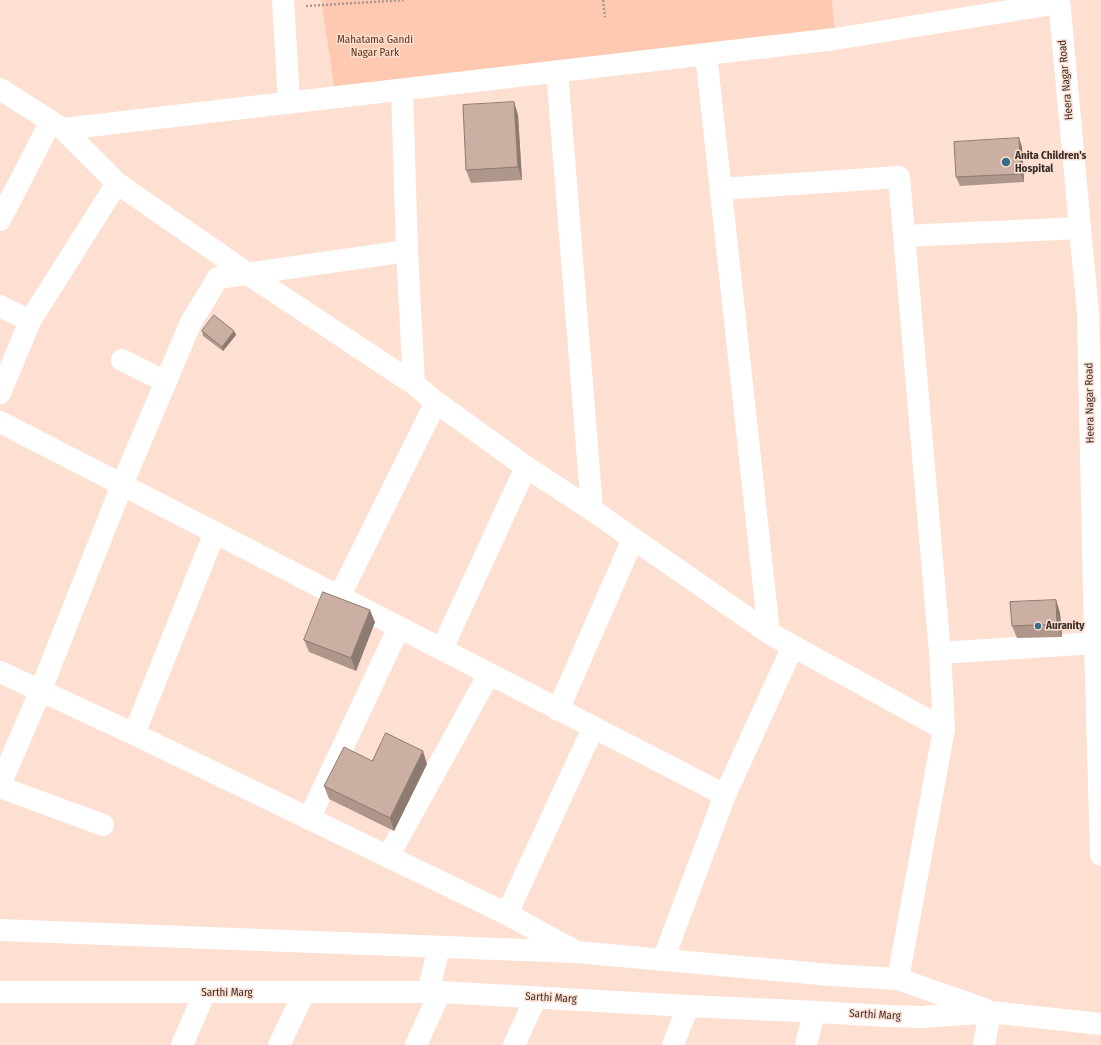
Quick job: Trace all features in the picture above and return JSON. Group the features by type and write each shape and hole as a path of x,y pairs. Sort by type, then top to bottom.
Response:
{"street":[{"path":"57,125 289,103 706,54 835,38 1059,1"},
{"name":"Heera Nagar Road","path":"1059,1 1080,228 1095,314 1095,643 1101,855"},
{"path":"283,4 289,103"},
{"path":"706,54 769,633"},
{"path":"557,72 592,510"},
{"path":"0,89 57,125 117,183 248,274 414,384 436,402 526,467 592,510 769,633 944,729"},
{"path":"402,90 407,251 414,384"},
{"path":"0,220 57,125"},
{"path":"721,189 899,177 940,653 944,729 898,979"},
{"path":"0,393 30,321 117,183"},
{"path":"904,236 1080,228"},
{"path":"103,825 0,786 40,692 122,485 190,322 218,278 407,251"},
{"path":"0,306 30,321"},
{"path":"122,360 166,382"},
{"path":"339,597 436,402"},
{"path":"0,422 724,795"},
{"path":"442,649 526,467"},
{"path":"134,734 215,532"},
{"path":"558,710 633,539"},
{"path":"309,819 399,627"},
{"path":"940,653 1095,643"},
{"path":"663,960 724,795 793,646"},
{"path":"0,672 40,692 134,734 507,914 576,952"},
{"path":"388,857 489,674"},
{"path":"507,914 593,728"},
{"path":"0,930 576,952 823,974 898,979 990,1012 984,1045"},
{"path":"416,1045 434,992 439,947"},
{"name":"Sarthi Marg","path":"0,992 434,992 887,1016 923,1017 990,1012 1101,1024"},
{"path":"182,1045 205,992"},
{"path":"280,1045 304,993"},
{"path":"514,1045 536,997"},
{"path":"673,1045 688,1006"},
{"path":"806,1045 814,1012"}],"path":[{"path":"283,4 405,0"},
{"path":"603,0 605,17"}],"green space":[{"name":"Mahatama Gandi Nagar Park","path":"321,0 832,0 835,39 336,98"}],"building":[{"path":"514,102 518,167 466,170 463,105"},
{"path":"1019,138 1021,174 956,177 954,142"},
{"path":"214,315 234,331 222,347 202,331"},
{"path":"323,592 370,610 351,658 304,640"},
{"path":"1056,600 1057,624 1012,626 1010,602"},
{"path":"386,733 423,751 390,818 324,786 344,747 372,761"}],"place":[{"name":"Anita Children's Hospital","path":"1006,162"},
{"name":"Auranity","path":"1038,626"}]}
